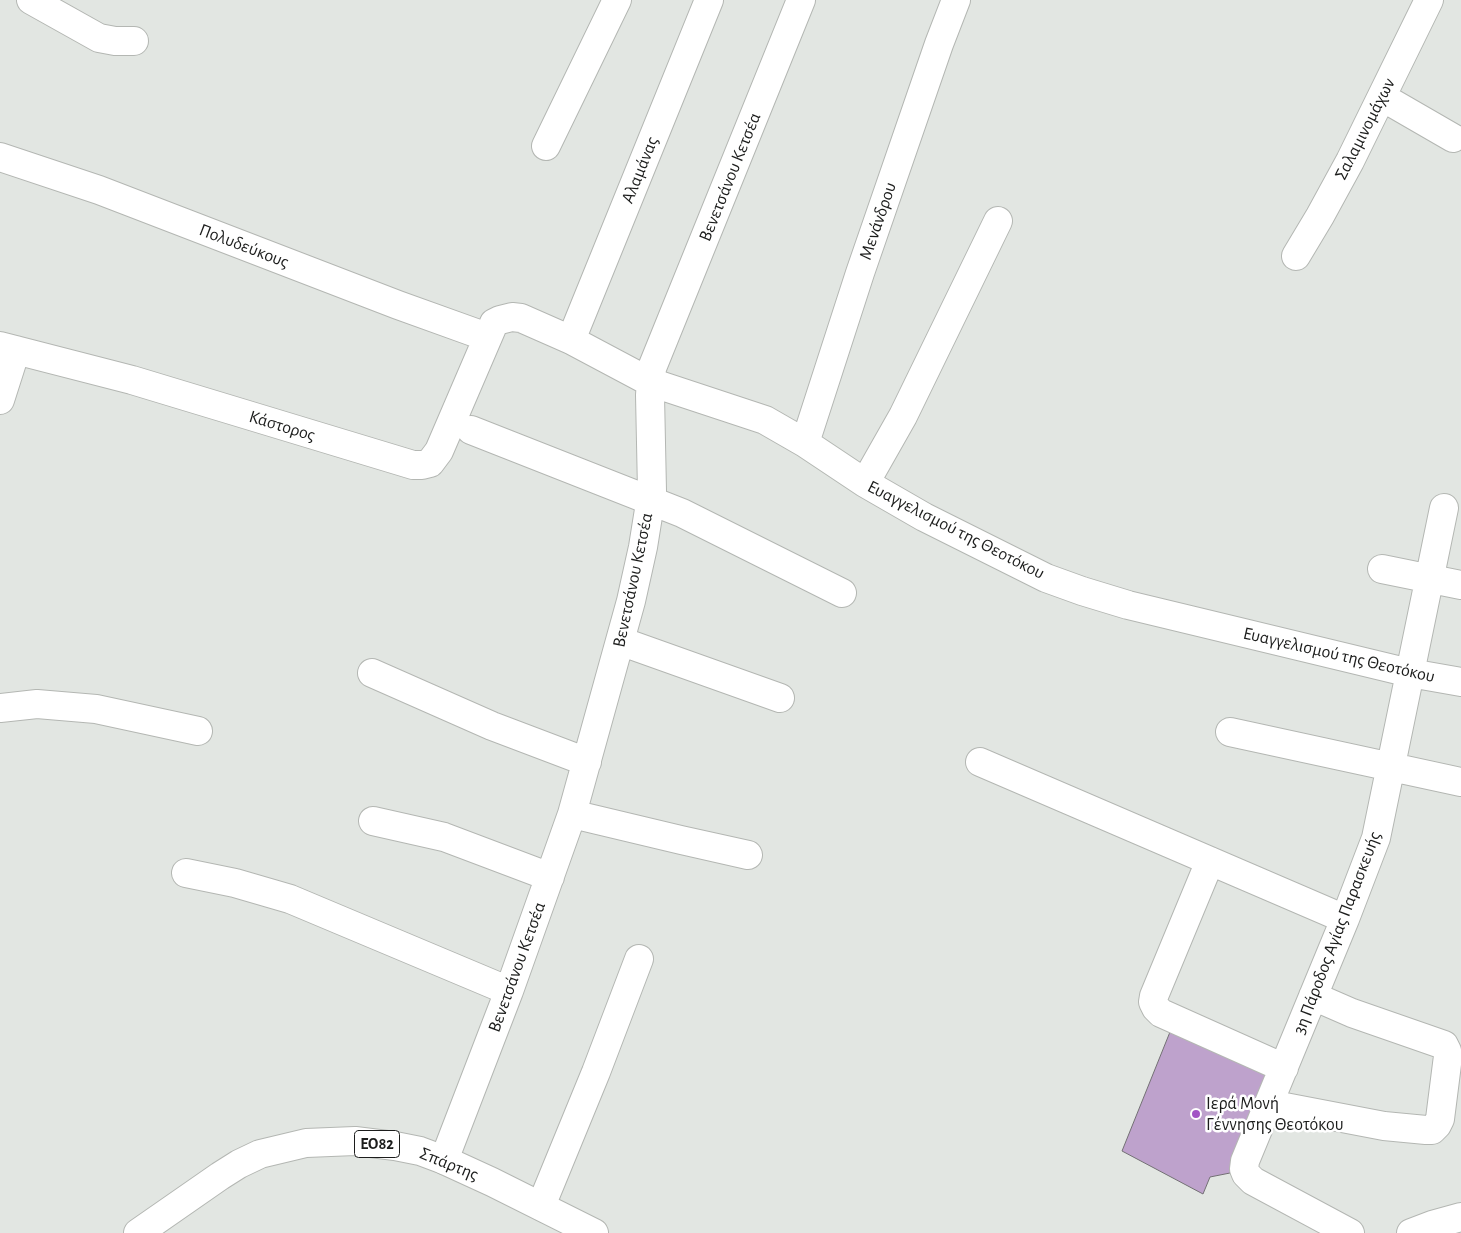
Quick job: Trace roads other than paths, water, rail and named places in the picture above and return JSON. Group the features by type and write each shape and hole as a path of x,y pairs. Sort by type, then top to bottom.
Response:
{"street":[{"path":"30,0 99,38 115,41 134,41"},
{"path":"546,146 617,0"},
{"name":"Αλαμάνας","path":"571,340 709,0"},
{"name":"Βενετσάνου Κετσέα","path":"444,1160 509,991 572,814 620,641 644,547 652,491 650,382 652,368 801,0"},
{"name":"Μενάνδρου","path":"805,443 866,254 956,0"},
{"name":"Σαλαμινομάχων","path":"1296,256 1320,216 1382,97 1429,0"},
{"path":"1382,97 1453,138"},
{"name":"Πολυδεύκους","path":"0,157 99,190 398,305 487,337"},
{"path":"865,483 904,416 998,221"},
{"name":"Ευαγγελισμού της Θεοτόκου","path":"487,337 494,323 512,317 521,318 571,340 650,382 765,420 805,443 865,483 924,517 1046,578 1082,591 1128,605 1410,673 1461,682"},
{"name":"Κάστορος","path":"8,348 132,380 413,465 430,463 439,451 487,337"},
{"path":"0,400 8,348"},
{"path":"471,430 705,524 842,593"},
{"name":"3η Πάροδος Αγίας Παρασκευής","path":"1350,1233 1254,1180 1246,1174 1244,1169 1245,1161 1345,919 1376,838 1444,508"},
{"path":"1382,569 1461,585"},
{"path":"620,641 780,698"},
{"path":"372,673 492,726 586,762"},
{"path":"0,708 37,704 96,709 198,731"},
{"path":"1230,732 1461,782"},
{"path":"980,762 1345,919"},
{"path":"572,814 748,855"},
{"path":"373,821 444,837 550,877"},
{"path":"1210,861 1158,987 1154,1002 1156,1008 1161,1013 1284,1068"},
{"path":"186,873 235,883 290,899 509,991"},
{"path":"541,1206 640,958"},
{"path":"1269,1104 1384,1126 1426,1130 1432,1130 1437,1126 1440,1119 1448,1056 1444,1045 1352,1014 1313,996"},
{"name":"Σπάρτης","path":"154,1224 239,1164 260,1154 298,1144 355,1141 420,1151 444,1160 594,1233"},
{"path":"1411,1233 1461,1217"},
{"name":"ΕΟ82","path":"138,1233 154,1224"}],"place":[{"name":"Ιερά Μονή Γέννησης Θεοτόκου","path":"1196,1114"}]}
